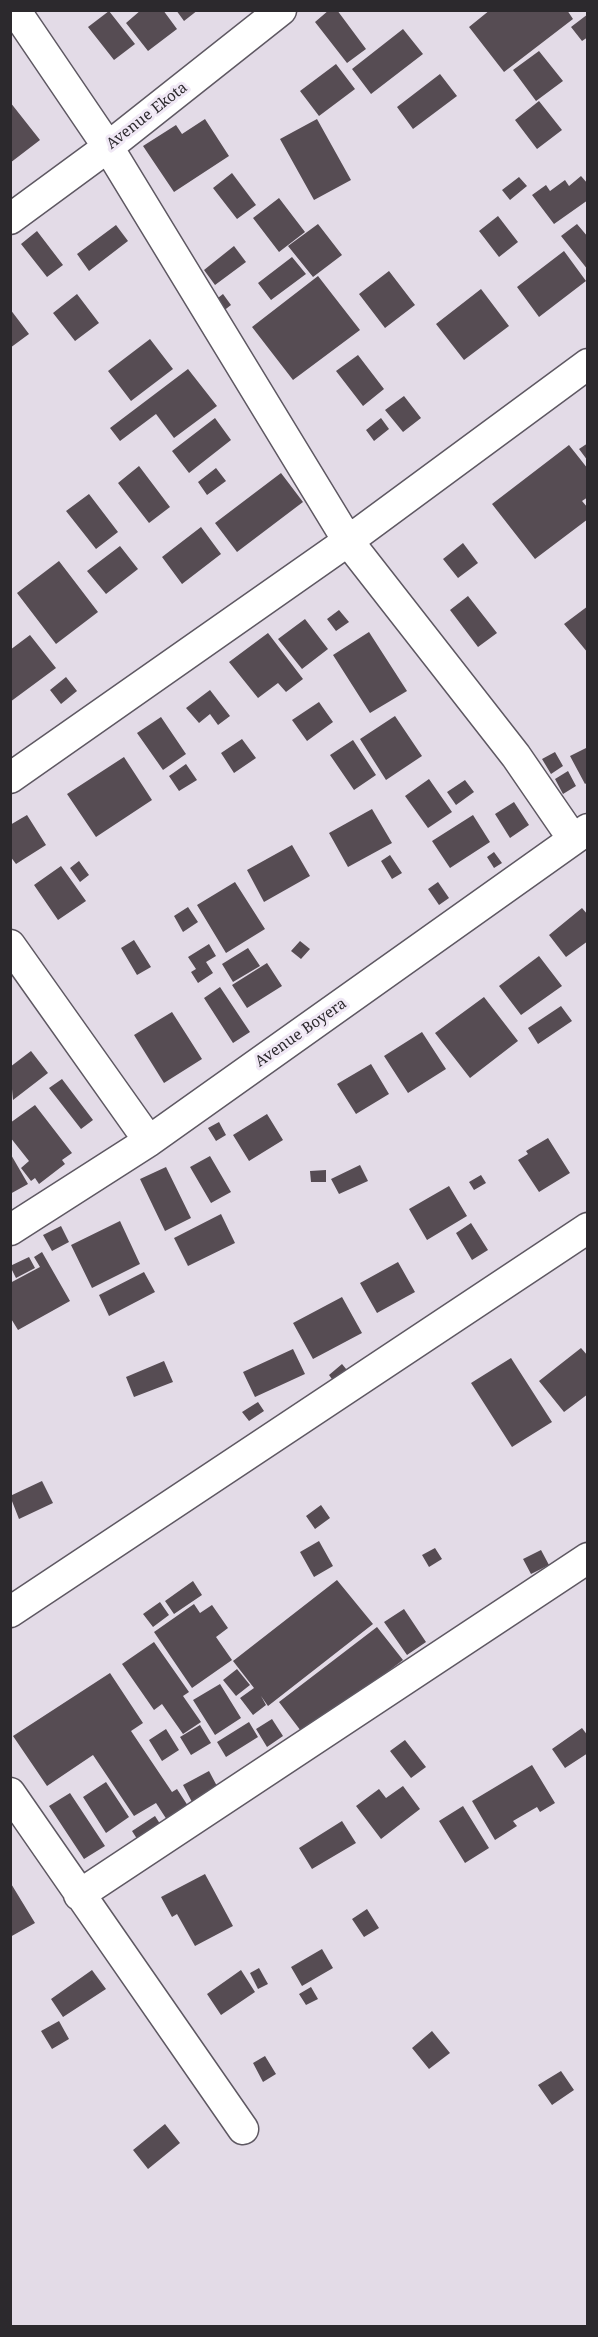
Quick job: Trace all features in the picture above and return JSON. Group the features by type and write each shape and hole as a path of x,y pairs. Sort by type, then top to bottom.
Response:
{"street":[{"path":"15,10 108,147 348,541 580,834"},
{"name":"Avenue Ekota","path":"10,219 108,147 281,10"},
{"path":"10,778 348,541 588,364"},
{"name":"Avenue Boyera","path":"10,1230 149,1141 580,834"},
{"path":"10,945 149,1141"},
{"path":"10,1612 588,1228"},
{"path":"79,1895 588,1558"},
{"path":"10,1793 243,2129"}],"building":[{"path":"141,10 163,10 177,29 148,51 126,23"},
{"path":"176,10 198,10 184,21"},
{"path":"329,10 337,10 366,49 347,63 315,22"},
{"path":"490,10 567,10 573,19 504,72 469,27"},
{"path":"109,11 135,44 114,60 88,27"},
{"path":"588,14 588,37 582,41 571,27"},
{"path":"403,29 423,54 371,94 352,69"},
{"path":"539,51 563,81 536,101 513,70"},
{"path":"336,64 355,89 319,116 300,91"},
{"path":"440,74 457,96 413,129 397,107"},
{"path":"539,101 562,130 537,149 515,120"},
{"path":"10,102 40,140 10,163"},
{"path":"205,119 229,156 174,192 143,146 176,125 182,134"},
{"path":"317,119 351,180 314,200 280,139"},
{"path":"232,173 256,205 237,219 213,188"},
{"path":"581,176 588,184 588,200 554,224 532,195 546,185 550,191 565,180 569,186"},
{"path":"519,177 527,186 510,200 502,190"},
{"path":"279,198 305,232 279,252 253,218"},
{"path":"498,216 518,242 499,257 479,231"},
{"path":"318,224 342,255 313,277 288,246"},
{"path":"577,224 588,237 588,270 561,236"},
{"path":"116,225 128,241 89,271 77,254"},
{"path":"37,231 63,265 47,277 21,244"},
{"path":"234,246 246,262 215,285 204,270"},
{"path":"564,251 586,281 539,317 517,287"},
{"path":"292,257 306,274 271,300 258,283"},
{"path":"389,271 415,305 385,328 359,294"},
{"path":"318,276 360,330 293,380 252,327"},
{"path":"481,289 509,326 464,360 436,324"},
{"path":"77,294 99,323 75,341 53,313"},
{"path":"223,294 231,305 222,312 214,301"},
{"path":"10,309 29,334 10,348"},
{"path":"150,339 173,369 131,401 108,371"},
{"path":"358,355 384,389 363,406 336,371"},
{"path":"188,369 217,406 174,438 156,414 120,441 110,428"},
{"path":"404,396 421,418 403,432 385,410"},
{"path":"215,418 231,440 189,473 172,451"},
{"path":"381,418 389,429 374,441 366,430"},
{"path":"588,443 588,461 579,449"},
{"path":"569,445 588,469 588,497 582,501 588,508 588,519 535,559 492,504"},
{"path":"139,466 170,507 149,523 118,483"},
{"path":"216,468 226,481 207,495 198,482"},
{"path":"281,473 303,502 237,552 215,523"},
{"path":"89,494 118,532 96,549 66,511"},
{"path":"201,527 221,554 182,584 162,557"},
{"path":"463,543 478,563 458,578 443,559"},
{"path":"120,546 138,569 106,594 87,571"},
{"path":"59,561 98,612 56,644 17,593"},
{"path":"468,596 497,633 478,647 450,610"},
{"path":"588,606 588,653 564,624"},
{"path":"339,610 349,622 336,631 327,619"},
{"path":"305,619 328,649 302,669 278,639"},
{"path":"369,632 407,691 370,713 333,655"},
{"path":"268,633 303,679 286,692 278,683 258,698 229,662"},
{"path":"30,635 56,668 10,702 10,650"},
{"path":"66,677 77,691 61,704 50,690"},
{"path":"210,690 230,716 218,725 210,714 199,723 186,708"},
{"path":"319,702 333,722 307,741 292,720"},
{"path":"395,716 422,756 386,780 360,739"},
{"path":"161,717 186,754 163,770 137,733"},
{"path":"242,739 256,758 234,773 221,753"},
{"path":"353,740 376,775 354,790 330,755"},
{"path":"588,747 588,782 585,784 570,756"},
{"path":"555,752 563,766 551,774 542,759"},
{"path":"124,757 152,800 96,837 67,794"},
{"path":"186,764 197,780 179,791 169,776"},
{"path":"568,771 576,786 563,794 555,779"},
{"path":"429,779 452,812 428,828 405,796"},
{"path":"465,780 474,792 456,805 447,792"},
{"path":"514,802 529,825 510,838 495,814"},
{"path":"372,809 392,843 348,867 329,833"},
{"path":"27,815 46,845 16,864 10,856 10,825"},
{"path":"473,815 490,842 450,868 432,841"},
{"path":"292,845 310,876 264,902 247,870"},
{"path":"494,852 502,863 494,868 487,857"},
{"path":"390,855 402,873 392,879 381,861"},
{"path":"79,861 89,875 80,882 70,868"},
{"path":"61,866 86,901 58,920 34,885"},
{"path":"235,882 265,929 226,953 197,905"},
{"path":"438,882 449,898 439,905 428,889"},
{"path":"188,907 198,922 183,932 174,916"},
{"path":"582,908 588,915 588,941 566,957 549,935"},
{"path":"134,940 151,967 137,975 121,948"},
{"path":"300,941 310,949 301,959 291,951"},
{"path":"209,944 216,956 206,962 213,973 198,983 191,972 196,969 188,957"},
{"path":"248,948 260,966 233,982 222,964"},
{"path":"539,956 562,986 521,1015 499,986"},
{"path":"267,963 282,986 247,1008 232,985"},
{"path":"220,987 250,1032 233,1043 204,998"},
{"path":"484,997 518,1041 470,1078 435,1033"},
{"path":"561,1006 572,1021 538,1044 528,1028"},
{"path":"172,1012 202,1059 164,1083 134,1035"},
{"path":"422,1032 446,1069 408,1093 384,1056"},
{"path":"31,1051 48,1073 13,1100 10,1067"},
{"path":"371,1064 389,1094 356,1114 337,1084"},
{"path":"62,1079 93,1120 81,1129 49,1088"},
{"path":"35,1105 72,1153 62,1160 65,1164 39,1184 35,1178 31,1181 21,1168 29,1161 10,1137 10,1123"},
{"path":"267,1114 283,1140 249,1161 233,1135"},
{"path":"219,1122 226,1135 216,1141 208,1128"},
{"path":"548,1138 570,1173 539,1192 518,1160 528,1154 526,1151"},
{"path":"10,1153 28,1184 10,1194"},
{"path":"210,1156 231,1192 211,1203 190,1167"},
{"path":"360,1165 368,1181 339,1194 331,1179"},
{"path":"166,1167 191,1218 165,1231 140,1179"},
{"path":"326,1170 326,1182 311,1182 310,1171"},
{"path":"481,1175 486,1183 474,1190 469,1182"},
{"path":"449,1186 467,1216 427,1240 409,1209"},
{"path":"221,1214 235,1243 188,1266 174,1238"},
{"path":"120,1221 140,1264 92,1288 71,1245"},
{"path":"471,1223 488,1250 472,1260 456,1233"},
{"path":"61,1226 69,1242 52,1251 43,1235"},
{"path":"42,1252 70,1301 18,1330 10,1317 10,1283 40,1267 34,1257"},
{"path":"29,1257 35,1268 16,1278 10,1266"},
{"path":"398,1262 415,1292 377,1313 360,1283"},
{"path":"144,1272 155,1292 109,1316 99,1295"},
{"path":"342,1297 362,1333 313,1359 293,1323"},
{"path":"581,1348 588,1356 588,1394 564,1412 539,1381"},
{"path":"293,1349 305,1374 255,1397 243,1372"},
{"path":"511,1358 552,1422 512,1447 471,1383"},
{"path":"164,1361 173,1382 134,1397 126,1377"},
{"path":"342,1364 351,1375 337,1386 329,1375"},
{"path":"258,1402 264,1411 249,1421 242,1412"},
{"path":"42,1481 53,1503 19,1519 10,1496"},
{"path":"321,1505 330,1518 315,1529 306,1516"},
{"path":"319,1541 333,1566 314,1577 300,1552"},
{"path":"435,1548 442,1559 429,1567 422,1555"},
{"path":"541,1550 549,1565 531,1574 523,1559"},
{"path":"337,1580 373,1624 268,1706 261,1696 266,1705 253,1715 240,1698 254,1688 233,1661"},
{"path":"193,1581 202,1595 174,1614 165,1601"},
{"path":"160,1602 169,1615 153,1627 143,1614"},
{"path":"194,1604 200,1613 212,1605 228,1628 216,1637 232,1660 192,1688 154,1632"},
{"path":"404,1609 426,1642 407,1655 384,1622"},
{"path":"377,1627 403,1660 304,1735 279,1702"},
{"path":"154,1642 189,1692 183,1696 201,1722 183,1734 162,1704 154,1710 122,1664"},
{"path":"237,1669 250,1685 236,1696 223,1680"},
{"path":"110,1673 143,1723 131,1731 172,1792 177,1789 190,1809 169,1823 156,1803 134,1816 93,1755 47,1786 13,1736"},
{"path":"220,1684 241,1718 215,1735 193,1700"},
{"path":"272,1719 283,1736 267,1747 256,1729"},
{"path":"249,1722 258,1737 226,1757 217,1742"},
{"path":"200,1725 211,1743 191,1755 180,1737"},
{"path":"582,1728 588,1736 588,1753 565,1768 552,1749"},
{"path":"166,1729 179,1750 162,1761 149,1740"},
{"path":"405,1740 426,1767 411,1778 390,1751"},
{"path":"532,1765 555,1803 540,1812 537,1807 513,1821 517,1826 495,1840 472,1801"},
{"path":"209,1771 218,1788 192,1802 183,1785"},
{"path":"106,1782 129,1817 106,1833 83,1797"},
{"path":"403,1786 420,1809 381,1839 356,1806 379,1789 386,1798"},
{"path":"70,1793 105,1846 84,1859 49,1806"},
{"path":"463,1806 489,1848 465,1863 439,1821"},
{"path":"155,1816 164,1830 141,1845 132,1831"},
{"path":"342,1821 356,1843 312,1869 299,1848"},
{"path":"205,1874 233,1926 195,1946 177,1914 172,1917 161,1897"},
{"path":"10,1882 35,1923 10,1937"},
{"path":"367,1909 379,1928 364,1937 352,1919"},
{"path":"322,1949 333,1968 302,1986 291,1967"},
{"path":"259,1968 268,1984 258,1989 250,1973"},
{"path":"92,1970 106,1989 63,2017 51,1999"},
{"path":"241,1970 255,1992 221,2015 207,1994"},
{"path":"311,1987 318,1999 306,2005 299,1994"},
{"path":"59,2021 69,2039 52,2049 41,2031"},
{"path":"432,2031 450,2053 429,2069 412,2048"},
{"path":"265,2056 276,2074 263,2082 253,2063"},
{"path":"561,2071 574,2090 552,2105 538,2085"},
{"path":"165,2124 180,2143 148,2169 133,2150"}]}
